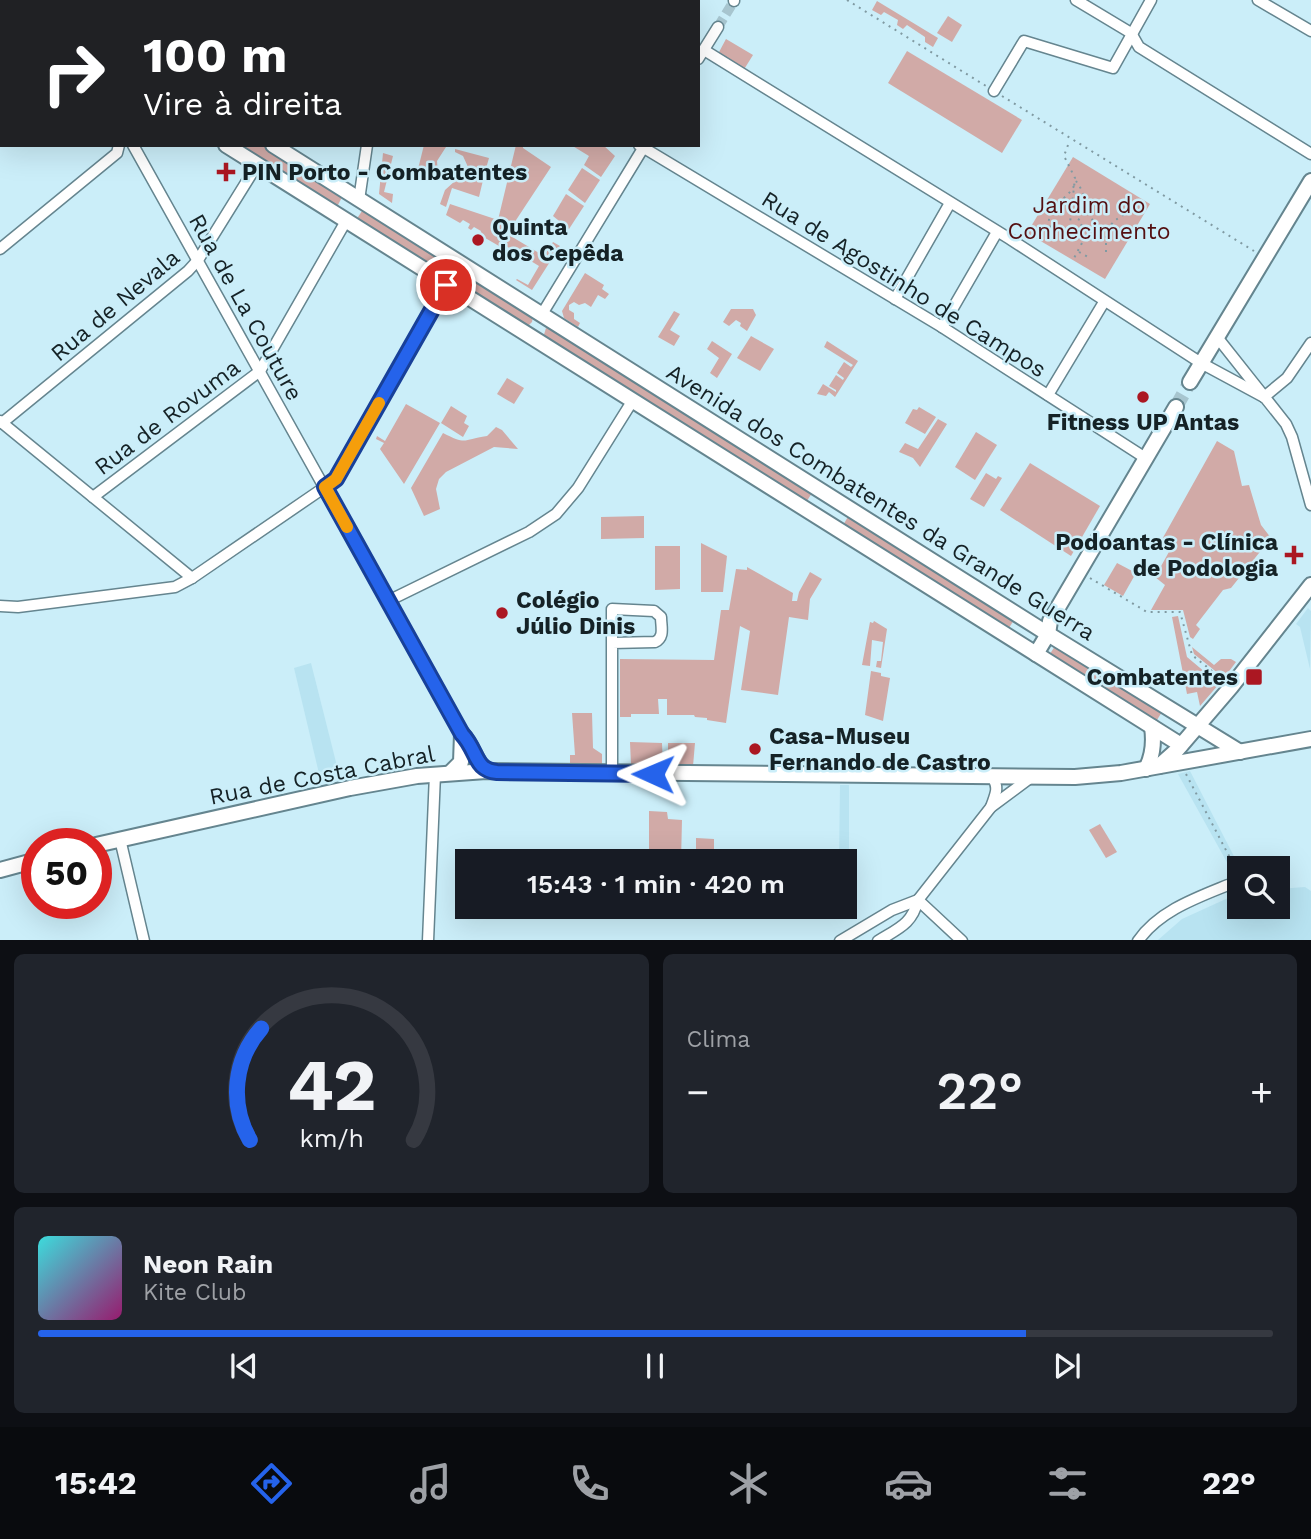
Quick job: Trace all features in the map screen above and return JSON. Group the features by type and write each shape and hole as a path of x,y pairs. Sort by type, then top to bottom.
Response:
{"main road":[{"name":"Avenida dos Combatentes da Grande Guerra","path":"229,147 1181,745"},
{"name":"Avenida dos Combatentes da Grande Guerra","path":"276,147 1048,634 1240,752"},
{"path":"1190,382 1311,181"},
{"path":"346,221 359,200"},
{"path":"446,285 457,261"},
{"path":"529,336 542,314"},
{"path":"1036,654 1048,634 1051,621 1176,407"},
{"path":"808,512 821,491"},
{"path":"832,527 845,506"},
{"path":"1152,768 1181,745 1231,687 1311,585"},
{"path":"1152,727 1152,768"},
{"path":"462,734 471,744 481,768 486,771"},
{"path":"443,773 461,762 462,734"},
{"name":"Rua de Costa Cabral","path":"112,841 350,788 443,773 486,771 1074,777 1152,768 1311,739"},
{"path":"0,870 21,864"}],"street":[{"path":"1076,0 1131,33 1139,47 1311,154"},
{"path":"994,91 1024,41 1113,68 1151,0"},
{"path":"1258,0 1311,31"},
{"path":"718,27 701,55 998,232 1201,363 1264,397"},
{"path":"0,249 117,153 118,147"},
{"name":"Rua de La Couture","path":"134,147 462,734"},
{"path":"359,200 366,147"},
{"path":"542,314 642,147"},
{"name":"Rua de Agostinho de Campos","path":"645,147 942,327 1147,459"},
{"name":"Rua de Nevala","path":"1,422 198,260 257,165"},
{"path":"895,299 950,203"},
{"name":"Rua de Rovuma","path":"93,497 260,372 346,221"},
{"path":"942,327 998,232"},
{"path":"0,606 18,607 175,587 325,487 336,479 446,285"},
{"path":"1048,395 1104,302"},
{"path":"1217,337 1286,424 1311,505"},
{"path":"1264,397 1287,378 1311,344"},
{"path":"388,601 529,532 556,514 578,488 633,400"},
{"path":"1,422 192,578"},
{"path":"612,643 655,642 662,637 661,617 654,611 612,609 612,643 612,774"},
{"path":"428,940 443,773"},
{"path":"991,807 997,791 997,784 992,777"},
{"path":"878,940 909,921 918,900 991,807 1030,778"},
{"path":"120,839 144,940"},
{"path":"1138,940 1158,919 1186,903 1227,885"},
{"path":"840,940 892,910 918,900"},
{"path":"918,900 962,940"}],"path":[{"path":"847,0 1256,252"},
{"path":"1068,145 1064,156 1081,189 1086,210 1095,223 1090,228 1083,227 1078,221 1086,210"},
{"path":"1073,260 1082,245 1082,240 1072,230 1069,220 1075,181"},
{"path":"1074,186 1069,195 1052,209 1048,221 1056,233 1082,240 1095,238 1116,219 1132,211"},
{"path":"1106,230 1106,252"},
{"path":"1078,252 1088,257"},
{"path":"1080,572 1147,612 1180,612 1192,655 1231,687"},
{"path":"1185,771 1229,856"}],"shaded area":[{"path":"1308,608 1311,611 1310,669 1300,627 1296,624"},
{"path":"311,663 340,778 321,782 294,668"},
{"path":"1190,771 1234,856 1227,856 1227,862 1178,774"},
{"path":"840,785 849,785 849,849 839,849"},
{"path":"1305,887 1311,891 1311,940 1158,940 1182,919 1227,898 1227,919 1290,919 1290,888"}],"green space":[{"path":"877,1 938,38 933,47 925,42 925,37 907,25 903,29 897,25 898,20 884,12 881,15 872,10"},
{"path":"948,16 962,25 952,42 937,33"},
{"path":"726,39 753,55 743,71 718,54"},
{"path":"907,51 1022,120 1002,153 888,83"},
{"path":"241,147 267,147 340,194 342,197 337,207"},
{"path":"424,147 446,147 437,161 436,179 417,173"},
{"path":"516,147 523,147 551,167 499,246 480,235 481,231 474,227 471,230 468,228 470,224 463,220 460,223 446,215 450,204 498,220"},
{"path":"574,147 605,147 615,156 601,177 584,165 589,156"},
{"path":"455,149 489,158 485,172 468,167 463,156 455,152"},
{"path":"383,153 393,156 384,192 393,194 392,203 379,194"},
{"name":"Jardim do Conhecimento","path":"1073,157 1150,204 1105,279 1027,233"},
{"path":"582,168 600,180 585,203 568,190"},
{"path":"465,172 484,176 479,197 452,188 446,207 440,204 445,190"},
{"path":"566,194 584,206 569,229 553,216"},
{"path":"362,211 445,261 444,269 440,273 356,220"},
{"path":"509,235 544,256 553,242 560,246 532,290 516,280 528,285 539,266 506,246 503,250 501,248"},
{"path":"585,273 604,285 602,289 609,294 605,299 598,295 591,307 585,303 579,305 574,302 569,305 574,319 580,323 578,327 564,318 562,311"},
{"path":"464,274 533,316 532,322 527,327 457,282"},
{"path":"731,309 753,309 756,315 747,331 736,320 729,326 723,322"},
{"path":"674,311 680,314 670,330 680,336 674,346 658,337"},
{"path":"546,328 812,493 805,504 543,338"},
{"path":"751,336 774,349 760,371 737,358"},
{"path":"712,341 732,354 717,378 710,373 719,358 707,349"},
{"path":"827,341 858,361 835,397 829,392 826,396 817,394 823,384 836,392 829,386 836,375 843,380 837,373 844,362 851,367 853,365 824,347"},
{"path":"507,378 524,388 514,404 497,394"},
{"path":"406,404 440,423 404,484 380,449 384,443 376,439 377,436 385,441"},
{"path":"451,406 467,416 464,423 469,426 463,437 441,423"},
{"path":"919,407 936,417 925,434 905,423 913,409 917,410"},
{"path":"938,419 947,424 920,467 913,458 899,452 905,443 918,449"},
{"path":"496,427 502,430 518,449 494,447 446,472 439,479 436,489 440,509 424,516 411,488 443,433 465,440 487,436"},
{"path":"976,432 997,445 975,480 955,467"},
{"path":"1217,441 1234,451 1242,486 1249,485 1261,525 1271,538 1231,588 1223,590 1196,625 1200,629 1193,639 1190,637 1183,610 1151,610 1165,585 1155,577 1170,550 1160,543"},
{"path":"1030,463 1100,506 1071,556 1000,510"},
{"path":"986,473 996,479 998,476 1002,478 984,507 970,499"},
{"path":"849,515 1014,620 1007,631 842,527"},
{"path":"644,516 644,538 601,539 601,517"},
{"path":"701,543 727,556 723,592 701,592"},
{"path":"655,546 680,546 680,589 655,590"},
{"path":"1117,563 1136,573 1123,596 1104,585"},
{"path":"747,567 793,593 792,601 797,601 810,572 822,579 810,599 808,620 789,617 778,695 741,690 750,631 740,626 726,723 694,715 667,715 667,699 658,699 659,714 631,714 631,717 620,717 620,659 714,660 721,610 729,610 736,569 747,570"},
{"path":"1178,616 1187,657 1212,678 1209,682 1213,685 1216,681 1219,684 1200,706 1197,692 1187,694 1172,617"},
{"path":"874,621 887,629 881,668 876,667 877,661 881,661 883,642 872,640 870,666 862,665 870,622"},
{"path":"1055,646 1162,712 1155,723 1048,657"},
{"path":"1192,647 1214,665 1221,659 1236,662 1224,678 1194,654"},
{"path":"871,671 890,678 883,721 865,715"},
{"path":"572,713 592,713 593,748 602,754 602,765 570,765 570,755 575,755"},
{"path":"630,742 662,743 663,766 631,765"},
{"path":"668,743 695,743 693,766 668,766"},
{"path":"649,811 667,812 668,819 682,820 681,849 649,849"},
{"path":"1100,824 1117,852 1106,858 1089,830"},
{"path":"696,838 714,839 714,849 696,849"}],"tunnel":[{"path":"718,27 734,1"},
{"path":"1176,407 1190,382"}],"slow traffic":[{"path":"347,527 325,487 336,479 379,403"}],"place":[{"name":"PIN Porto - Combatentes","path":"226,172"},
{"name":"Quinta dos Cepêda","path":"478,240"},
{"name":"Fitness UP Antas","path":"1143,397"},
{"name":"Podoantas - Clínica de Podologia","path":"1294,555"},
{"name":"Colégio Júlio Dinis","path":"502,613"},
{"name":"Combatentes","path":"1254,677"},
{"name":"Casa-Museu Fernando de Castro","path":"755,749"}],"route":[{"path":"446,285 336,479 325,487 462,734 471,744 481,768 497,772 653,774"}]}
